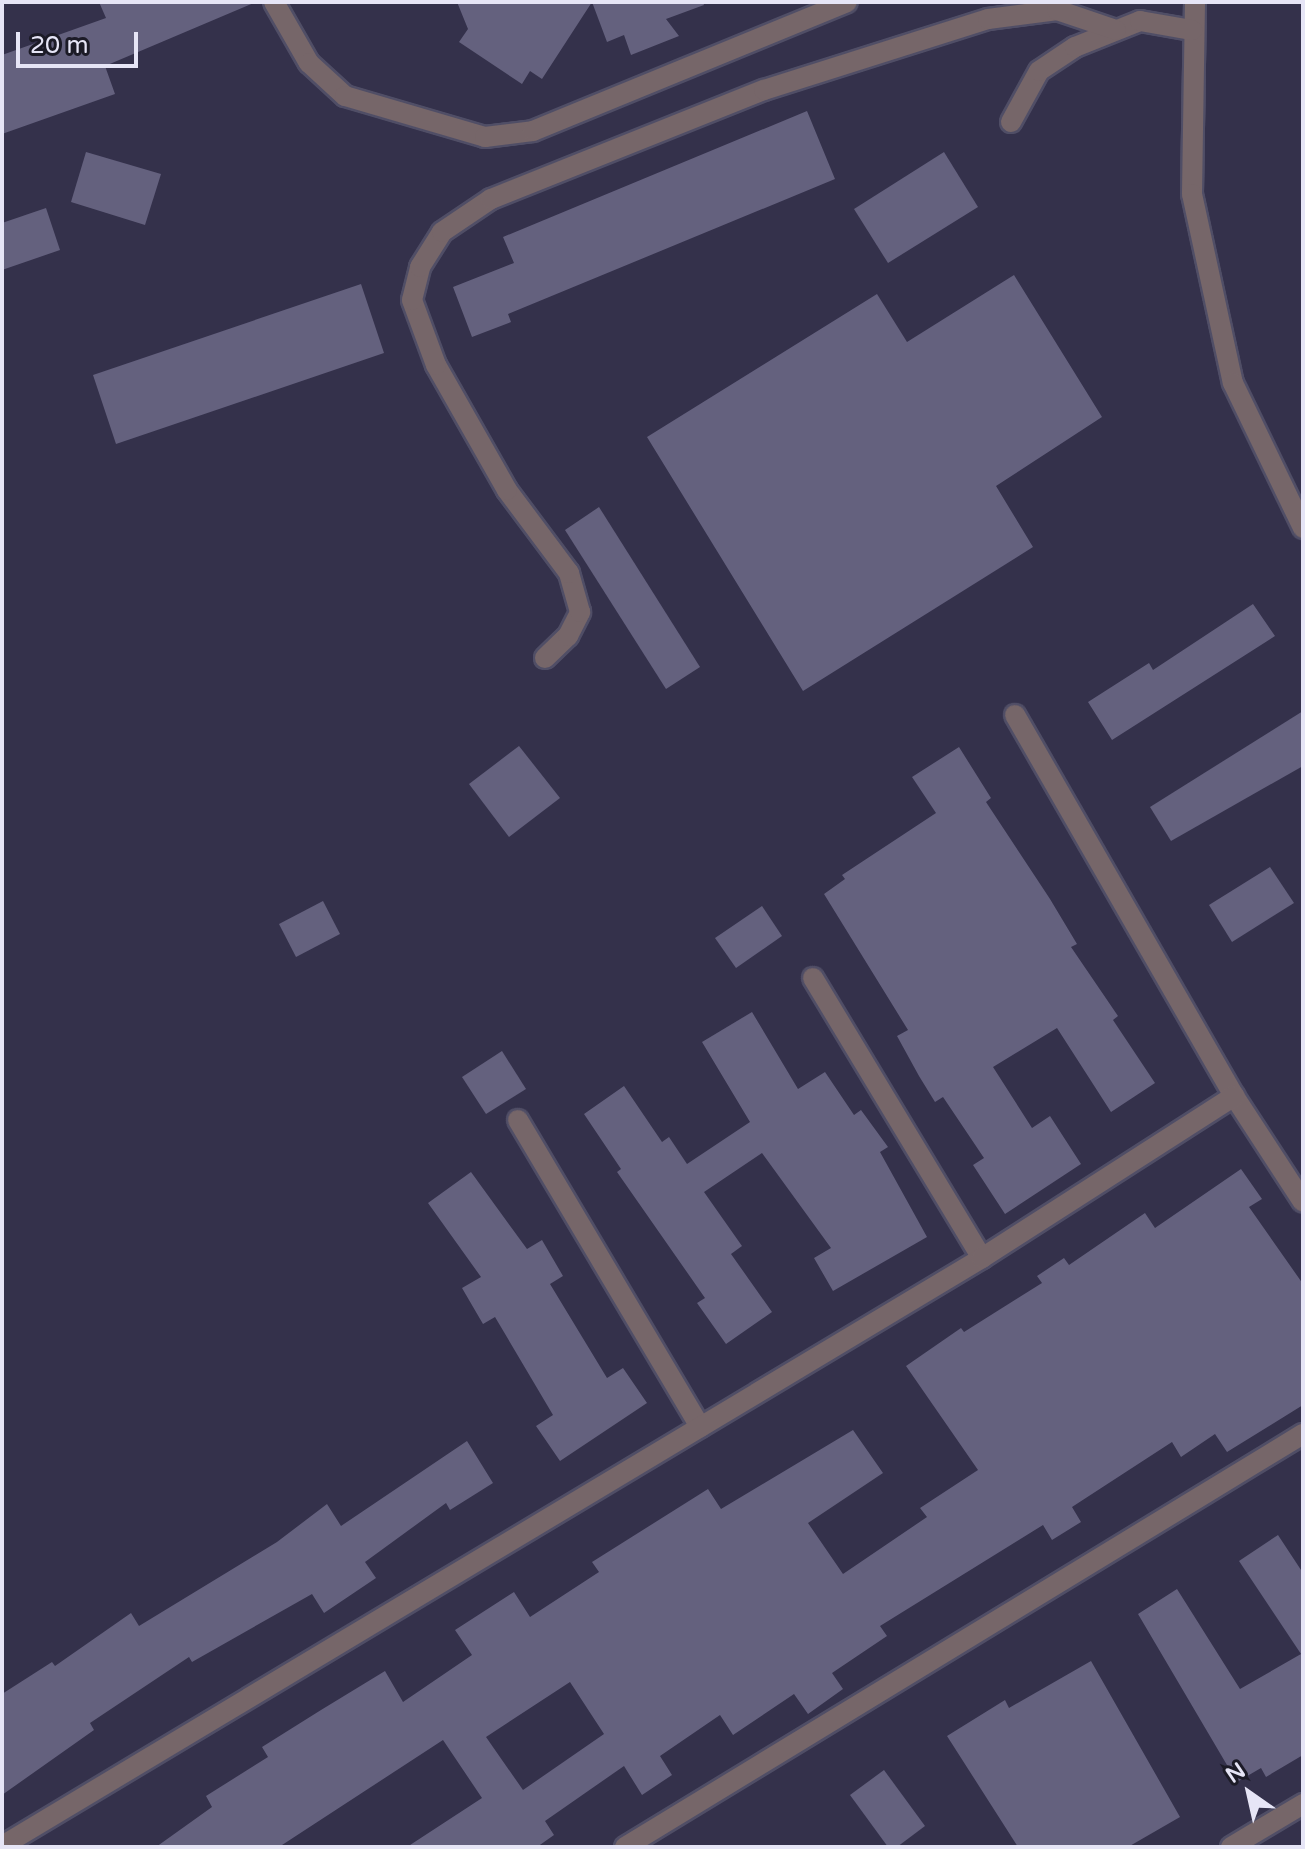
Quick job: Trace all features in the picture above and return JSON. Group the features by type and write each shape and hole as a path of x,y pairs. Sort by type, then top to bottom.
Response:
{"street":[{"path":"274,2 309,63 345,96 485,137 533,131 847,2"},
{"path":"1195,2 1192,30 1192,194 1233,383 1303,528"},
{"path":"545,658 568,636 580,612 569,573 483,448 436,365 412,300 420,267 442,232 491,199 764,90 988,19 1057,10 1116,30"},
{"path":"1011,122 1039,71 1075,47 1140,21 1192,30"},
{"path":"1015,715 1234,1096 1303,1202"},
{"path":"813,978 982,1258"},
{"path":"2,1846 982,1258 1234,1096"},
{"path":"518,1120 700,1427"},
{"path":"636,1844 1303,1434"},
{"path":"1231,1847 1303,1804"}],"building":[{"path":"99,2 256,2 105,66 115,94 2,134 2,55 106,18"},
{"path":"457,2 592,2 542,79 530,71 522,84 459,42 468,29"},
{"path":"592,2 703,2 704,5 666,19 679,36 631,55 624,35 607,42"},
{"path":"807,111 835,179 508,314 511,322 472,337 453,287 514,263 503,237"},
{"path":"86,152 161,174 145,225 71,202"},
{"path":"944,152 978,207 888,263 854,209"},
{"path":"46,208 60,250 2,270 2,223"},
{"path":"1014,275 1102,417 996,486 1033,547 803,691 647,437 877,294 907,342"},
{"path":"361,284 384,353 116,444 93,375"},
{"path":"599,507 700,667 666,689 565,530"},
{"path":"1253,604 1275,636 1112,740 1088,702 1149,663 1153,670"},
{"path":"1303,711 1303,766 1171,841 1150,807"},
{"path":"519,746 560,798 509,837 469,784"},
{"path":"959,747 991,798 986,802 1077,944 1071,947 1118,1016 1113,1020 1155,1083 1111,1112 1057,1028 993,1067 1032,1128 1050,1116 1081,1164 1005,1214 973,1165 984,1158 943,1097 935,1102 919,1076 897,1036 908,1030 824,894 845,879 842,875 936,813 912,777"},
{"path":"1270,867 1294,903 1232,942 1209,905"},
{"path":"323,901 340,934 296,957 279,924"},
{"path":"762,906 782,936 736,968 715,938"},
{"path":"752,1012 798,1089 825,1072 854,1115 861,1110 888,1147 880,1152 927,1237 833,1291 814,1258 831,1248 762,1153 704,1192 742,1246 731,1254 772,1312 726,1344 697,1303 705,1298 617,1172 621,1169 584,1114 624,1086 662,1142 669,1137 687,1164 750,1122 702,1042"},
{"path":"502,1051 526,1089 486,1114 462,1077"},
{"path":"1241,1169 1262,1199 1249,1207 1303,1284 1303,1405 1227,1452 1215,1434 1181,1457 1172,1442 1072,1507 1081,1522 1052,1540 1043,1525 880,1626 887,1636 832,1673 843,1689 808,1714 794,1694 733,1735 720,1715 660,1756 672,1775 642,1795 624,1766 545,1821 554,1835 537,1847 407,1847 482,1798 443,1740 279,1847 156,1847 212,1807 206,1796 268,1757 262,1747 385,1671 403,1702 472,1655 455,1630 514,1592 530,1617 599,1572 592,1562 708,1489 721,1509 853,1430 883,1473 808,1523 843,1574 927,1517 920,1508 978,1470 906,1366 961,1328 964,1332 1042,1283 1037,1276 1064,1258 1069,1265 1145,1213 1155,1228","holes":["570,1682 604,1734 523,1790 486,1737"]},
{"path":"471,1172 527,1249 542,1240 563,1276 550,1284 607,1378 623,1368 647,1403 560,1461 536,1426 553,1415 495,1317 483,1324 462,1288 481,1277 428,1203"},
{"path":"467,1441 493,1483 450,1510 446,1503 365,1562 376,1578 324,1613 312,1594 192,1662 189,1657 90,1723 94,1730 2,1795 2,1694 52,1662 55,1666 131,1613 139,1626 277,1542 327,1504 341,1526"},
{"path":"1278,1535 1303,1573 1303,1755 1266,1777 1261,1768 1237,1782 1138,1614 1177,1589 1240,1689 1301,1654 1239,1561"},
{"path":"1091,1661 1180,1817 1128,1847 1018,1847 947,1736 1005,1700 1009,1708"},
{"path":"884,1770 925,1826 897,1847 888,1847 850,1795"}]}
